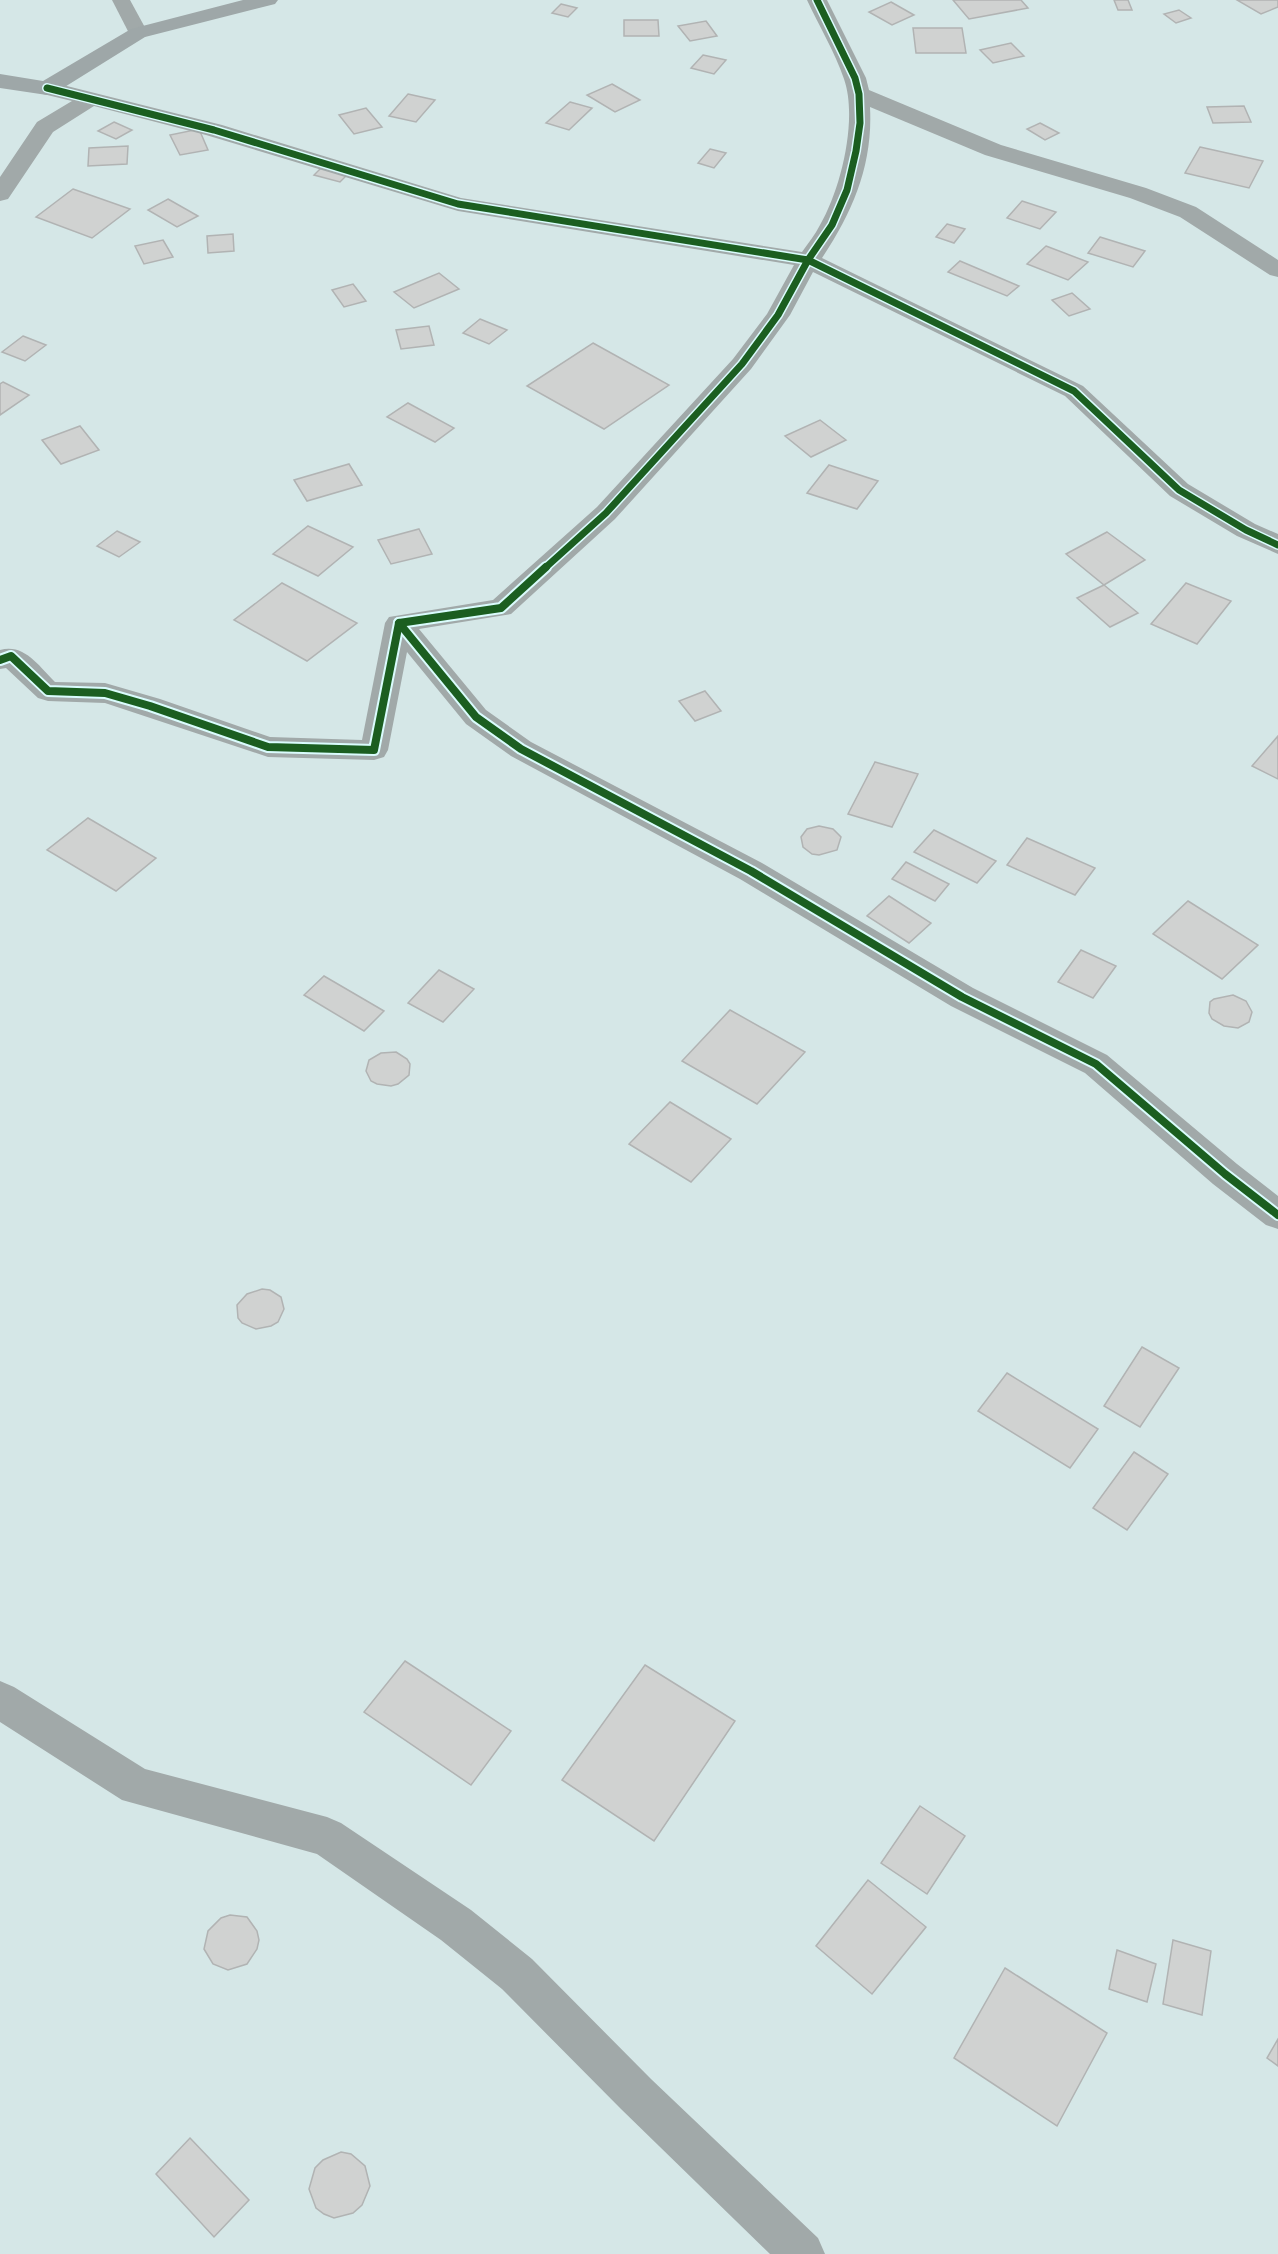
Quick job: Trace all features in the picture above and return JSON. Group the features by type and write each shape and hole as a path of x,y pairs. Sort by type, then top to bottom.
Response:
{"street":[{"path":"47,88 138,33 268,0"},
{"path":"399,623 501,608 606,513 676,439 742,364 778,315 808,260 832,225 847,190 858,142 859,94 855,78 817,0"},
{"path":"0,81 47,88 214,130 458,204 808,260 1074,391 1179,490 1246,530 1278,545"},
{"path":"859,94 993,150 1138,193 1188,212 1278,270"},
{"path":"0,194 45,127 91,99"},
{"path":"0,660 10,656 48,691 105,693 150,706 268,747 374,750 399,623"},
{"path":"399,623 476,717 521,749 751,872 962,997 1096,1064 1225,1174 1278,1215"},
{"path":"0,1700 136,1786 327,1838 456,1924 517,1974 636,2094 802,2254"}],"lane":[{"path":"121,0 138,33"}],"building":[{"path":"953,0 1021,0 1028,8 969,19"},
{"path":"1114,0 1128,0 1132,10 1118,10"},
{"path":"1237,0 1278,0 1278,7 1261,14"},
{"path":"891,2 914,15 892,25 869,12"},
{"path":"561,4 577,8 568,17 552,13"},
{"path":"1179,10 1191,18 1176,23 1164,14"},
{"path":"624,20 658,20 659,36 624,36"},
{"path":"706,21 717,36 690,41 678,26"},
{"path":"913,28 962,28 966,53 916,53"},
{"path":"1011,43 1024,56 993,63 980,50"},
{"path":"703,55 726,60 714,74 691,68"},
{"path":"612,84 640,100 615,112 587,95"},
{"path":"408,94 435,100 416,122 389,116"},
{"path":"570,102 592,108 569,130 546,123"},
{"path":"1244,106 1251,122 1213,123 1207,107"},
{"path":"366,108 382,127 354,134 339,115"},
{"path":"114,122 132,130 116,139 98,131"},
{"path":"1040,123 1059,133 1045,140 1027,129"},
{"path":"199,129 208,150 180,155 170,135"},
{"path":"128,146 127,164 88,166 89,148"},
{"path":"1200,147 1263,161 1249,188 1185,173"},
{"path":"710,149 726,153 714,168 698,163"},
{"path":"324,165 350,172 340,182 314,175"},
{"path":"73,189 130,209 92,238 36,217"},
{"path":"168,199 198,216 177,227 148,210"},
{"path":"1022,201 1056,212 1040,229 1007,218"},
{"path":"947,224 965,229 954,243 936,237"},
{"path":"233,234 234,251 208,253 207,236"},
{"path":"1100,237 1145,251 1133,267 1088,253"},
{"path":"163,240 173,257 144,264 135,246"},
{"path":"1046,246 1088,262 1068,280 1027,264"},
{"path":"960,261 1019,286 1007,296 948,272"},
{"path":"439,273 459,289 414,308 394,292"},
{"path":"353,284 366,301 344,307 332,290"},
{"path":"1072,293 1090,309 1069,316 1052,300"},
{"path":"480,319 507,330 489,344 463,333"},
{"path":"429,326 434,345 401,349 396,330"},
{"path":"23,336 46,345 25,361 2,352"},
{"path":"593,343 669,385 604,429 527,386"},
{"path":"3,382 29,395 0,415 0,384"},
{"path":"408,403 454,428 435,442 387,417"},
{"path":"820,420 846,440 811,457 785,436"},
{"path":"80,426 99,450 61,464 42,440"},
{"path":"349,464 362,485 307,501 294,480"},
{"path":"829,465 878,481 857,509 807,493"},
{"path":"308,526 353,547 318,576 273,554"},
{"path":"419,529 432,554 391,564 378,540"},
{"path":"117,531 140,542 119,557 97,546"},
{"path":"1107,532 1145,560 1104,585 1066,554"},
{"path":"282,583 357,623 307,661 234,620"},
{"path":"1186,583 1231,601 1197,644 1151,624"},
{"path":"1104,585 1138,613 1110,627 1077,598"},
{"path":"705,691 721,711 695,721 679,701"},
{"path":"1278,736 1278,779 1252,766"},
{"path":"875,762 918,774 892,827 848,814"},
{"path":"88,818 156,858 116,891 47,850"},
{"path":"819,826 833,829 841,837 837,850 819,855 812,854 803,847 801,837 807,829"},
{"path":"934,830 996,861 977,883 914,852"},
{"path":"1027,838 1095,868 1075,895 1007,865"},
{"path":"906,862 949,884 935,901 892,879"},
{"path":"889,896 931,923 909,943 867,916"},
{"path":"1188,901 1258,945 1222,979 1153,934"},
{"path":"1081,950 1116,966 1093,998 1058,982"},
{"path":"439,970 474,989 443,1022 408,1003"},
{"path":"324,976 384,1011 364,1031 304,995"},
{"path":"1233,995 1246,1001 1252,1012 1249,1022 1238,1028 1224,1026 1212,1019 1209,1013 1210,1002 1214,999"},
{"path":"730,1010 805,1052 757,1104 682,1061"},
{"path":"396,1052 407,1059 410,1064 409,1075 398,1084 391,1086 371,1081 366,1071 369,1060 381,1053"},
{"path":"670,1102 731,1139 691,1182 629,1144"},
{"path":"262,1289 270,1290 281,1297 284,1309 278,1322 256,1329 242,1323 238,1318 237,1305 247,1294"},
{"path":"1142,1347 1179,1368 1140,1427 1104,1406"},
{"path":"1007,1373 1098,1429 1070,1468 978,1411"},
{"path":"1134,1452 1168,1474 1127,1530 1093,1508"},
{"path":"405,1661 511,1731 471,1785 364,1712"},
{"path":"645,1665 735,1721 654,1841 562,1780"},
{"path":"920,1806 965,1836 927,1894 881,1863"},
{"path":"868,1880 926,1927 872,1994 816,1946"},
{"path":"230,1915 247,1917 257,1931 259,1940 257,1949 247,1964 228,1970 213,1964 204,1949 208,1931 221,1918"},
{"path":"1173,1940 1211,1951 1202,2015 1163,2004"},
{"path":"1117,1950 1156,1964 1147,2002 1109,1989"},
{"path":"1005,1968 1107,2033 1057,2126 954,2058"},
{"path":"1278,2039 1278,2066 1267,2058"},
{"path":"190,2138 249,2200 214,2237 156,2174"},
{"path":"341,2152 351,2154 365,2166 370,2186 362,2205 353,2213 334,2218 316,2208 309,2189 315,2168 323,2160"}],"cycle path":[{"path":"0,660 11,656 48,691 105,693 150,706 268,747 374,750 399,623 501,608 606,513 742,364 778,315 808,260 832,225 847,190 856,151 860,123 859,94 855,78 817,0"},
{"path":"47,88 214,130 458,204 808,260 1074,391 1179,490 1246,530 1278,545"},
{"path":"399,623 476,717 521,749 751,871 962,997 1096,1064 1225,1174 1278,1215"}]}
